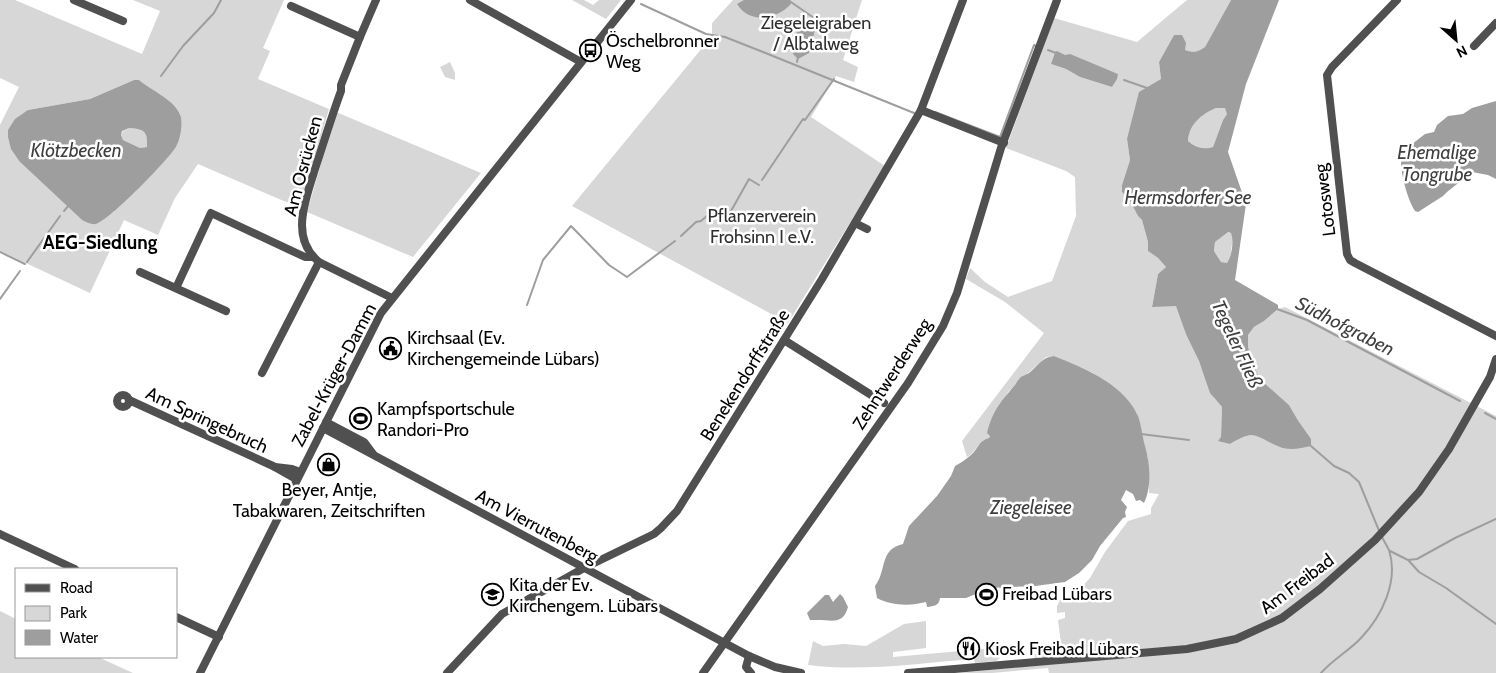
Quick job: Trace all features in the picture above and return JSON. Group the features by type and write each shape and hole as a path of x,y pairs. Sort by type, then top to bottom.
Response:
{"street":[{"path":"74,0 123,21"},
{"name":"Am Osrücken","path":"316,260 304,237 302,216 326,132 341,91 341,85 376,0"},
{"path":"470,0 581,62"},
{"name":"Zabel-Krüger-Damm","path":"200,673 381,313 631,0"},
{"name":"Benekendorffstraße","path":"447,673 502,614 584,568 654,534 677,511 784,340 921,110 963,0"},
{"name":"Zehntwerderweg","path":"703,673 908,383 943,326 957,293 1004,142 1057,0"},
{"name":"Lotosweg","path":"1397,0 1332,67 1327,75 1347,254 1350,260 1355,263 1496,336"},
{"path":"291,6 360,37"},
{"path":"1474,46 1496,22"},
{"path":"921,110 1004,142"},
{"path":"176,288 211,213 305,257 316,260 392,298"},
{"path":"855,223 867,229"},
{"path":"262,373 316,260"},
{"path":"140,272 226,311"},
{"path":"784,340 884,403"},
{"name":"Am Freibad","path":"908,673 1187,649 1224,643 1263,628 1282,618 1320,589 1375,540 1419,492 1449,449 1492,372 1496,359"},
{"name":"Am Springebruch","path":"129,400 298,476"},
{"name":"Am Vierrutenberg","path":"324,425 374,456 749,656"},
{"path":"0,534 73,568"},
{"path":"178,618 219,636"},
{"path":"751,673 746,667 749,656 775,667 801,673"}],"green space":[{"path":"0,0 15,0 142,54 160,11 133,0 284,0 263,48 270,51 258,79 329,109 300,208 198,164 175,198 158,235 124,220 90,293 0,251 0,125 19,87 0,78","holes":["134,80 139,80 169,101 178,111 182,124 179,141 162,164 113,212 96,224 89,223 82,220 20,162 28,110 90,99"]},
{"path":"572,0 584,0 593,5 599,0 621,0 606,19"},
{"name":"Pflanzerverein Frohsinn I e.V.","path":"733,0 862,0 843,60 858,67 854,82 836,76 811,117 885,166 788,323 572,206 712,36 712,23"},
{"path":"1187,0 1231,0 1205,47 1202,49 1193,52 1184,50 1182,35 1174,35 1159,62 1161,79 1127,139 1130,160 1122,185 1122,192 1142,220 1148,242 1148,251 1166,267 1158,274 1152,306 1176,305 1214,398 1222,407 1221,438 1219,441 1230,444 1241,438 1256,435 1283,447 1293,449 1299,422 1289,405 1262,381 1257,373 1248,347 1248,335 1254,327 1278,309 1285,307 1496,416 1496,673 1049,673 1048,668 992,673 958,673 1053,664 1059,656 1035,658 1034,654 1062,652 1058,620 1065,618 1065,612 1057,613 1057,606 1060,600 1078,591 1090,578 1105,552 1128,521 1151,514 1151,508 1159,494 1149,493 1148,458 1137,413 1121,393 1093,373 1054,356 1046,357 1019,379 1008,392 989,438 985,439 967,457 962,441 1044,333 1005,302 966,279 970,268 985,282 1008,297 1052,281 1076,216 1075,177 1066,171 1006,148 1054,18 1137,42","holes":["1054,54 1065,55 1118,74 1112,87 1080,77 1066,69 1051,64"]},
{"path":"450,62 455,73 455,80 445,77 440,67"},
{"path":"1216,108 1225,108 1227,114 1213,147 1200,147 1188,141 1191,130 1197,120"},
{"path":"336,112 481,173 413,257 307,212"},
{"path":"129,128 142,130 146,134 147,147 140,148 123,140 121,135 123,131"},
{"path":"1227,232 1233,236 1230,259 1227,263 1221,262 1214,251 1215,242"},
{"path":"0,611 15,618 15,658 100,658 133,673 0,673"},
{"path":"926,621 926,648 893,652 893,657 995,648 996,656 1000,658 996,661 975,663 974,659 912,665 849,668 808,665 813,641 823,646 844,644 866,646 904,624"}],"water":[{"path":"744,0 790,0 791,4 778,13 764,18 749,15 742,11 737,4"},
{"name":"Hermsdorfer See","path":"1231,0 1279,0 1246,84 1228,152 1246,204 1235,280 1278,305 1278,309 1254,327 1248,335 1248,347 1257,373 1262,381 1289,405 1311,439 1311,446 1288,449 1251,435 1230,444 1218,441 1221,437 1222,407 1210,393 1176,306 1152,307 1158,274 1166,267 1148,251 1148,242 1142,220 1122,192 1122,185 1130,160 1127,139 1139,92 1161,79 1159,62 1174,35 1182,35 1186,43 1185,50 1195,52 1205,47","holes":["1216,108 1225,108 1227,114 1213,147 1203,148 1188,141 1191,130 1197,120","1228,232 1231,233 1232,244 1227,263 1221,262 1214,251 1215,242"]},
{"path":"816,26 809,53 798,59 793,54 791,42 799,29"},
{"path":"1057,51 1065,55 1070,54 1118,74 1117,79 1112,87 1080,77 1066,69 1051,64"},
{"name":"Klötzbecken","path":"134,80 139,80 169,101 178,111 182,121 179,141 171,154 125,201 96,224 82,220 20,162 11,149 8,137 8,130 15,119 28,110 90,99","holes":["134,128 142,130 146,134 147,147 140,148 123,140 122,131"]},
{"name":"Ehemalige Tongrube","path":"1496,101 1496,179 1488,175 1472,172 1443,196 1418,212 1415,211 1404,182 1401,165 1402,152 1425,134 1434,132 1437,125 1448,116 1463,114 1472,108"},
{"name":"Ziegeleisee","path":"1054,356 1088,371 1111,384 1129,401 1138,415 1149,467 1149,482 1144,503 1140,500 1136,501 1133,494 1126,490 1121,500 1127,507 1126,517 1123,518 1100,546 1092,560 1079,573 1065,582 1035,586 990,588 966,598 940,598 937,604 927,607 926,602 901,604 889,603 877,598 875,586 890,551 903,544 909,526 937,496 951,476 955,466 971,455 983,441 989,438 990,436 987,433 994,413 1018,380 1043,360"},
{"path":"840,594 848,607 843,617 832,621 810,620 807,613 825,595 829,595 833,602"}],"waterway":[{"path":"161,76 183,46 214,13 221,0"},
{"path":"788,0 814,18 816,26"},
{"path":"641,4 706,34 725,37 914,113"},
{"path":"935,112 1000,137 1034,45 1036,46"},
{"path":"1048,50 1056,53"},
{"path":"797,62 798,57"},
{"path":"762,180 803,119 805,120 834,79"},
{"path":"1124,80 1147,88"},
{"path":"731,211 749,179 759,185"},
{"path":"64,211 69,205"},
{"path":"681,236 696,222 701,221 715,209 718,211"},
{"path":"27,262 60,216"},
{"path":"527,305 543,260 571,226 609,265 627,277 675,241"},
{"path":"0,252 25,264"},
{"path":"0,299 20,271"},
{"name":"Südhofgraben","path":"1277,309 1307,320 1460,401"},
{"name":"Südhofgraben","path":"1485,413 1496,419"},
{"path":"1141,434 1189,440"},
{"name":"Tegeler Fließ","path":"1311,446 1334,466 1349,473 1359,482 1380,533"},
{"path":"1390,551 1408,560 1417,559 1455,538 1496,519"},
{"name":"Tegeler Fließ","path":"1321,673 1361,638 1382,609 1387,597 1392,574 1389,550 1382,537"},
{"path":"1409,561 1419,572 1446,588 1496,624"}],"place":[{"name":"Öschelbronner Weg","path":"590,51"},
{"name":"Kirchsaal (Ev. Kirchengemeinde Lübars)","path":"391,348"},
{"name":"Kampfsportschule Randori-Pro","path":"361,419"},
{"name":"Beyer, Antje, Tabakwaren, Zeitschriften","path":"329,465"},
{"name":"Freibad Lübars","path":"986,594"},
{"name":"Kita der Ev. Kirchengem. Lübars","path":"493,595"},
{"name":"Kiosk Freibad Lübars","path":"969,649"}],"district":[{"name":"AEG-Siedlung","path":"100,242"}],"park label":[{"name":"Ziegeleigraben / Albtalweg","path":"816,33"}]}
